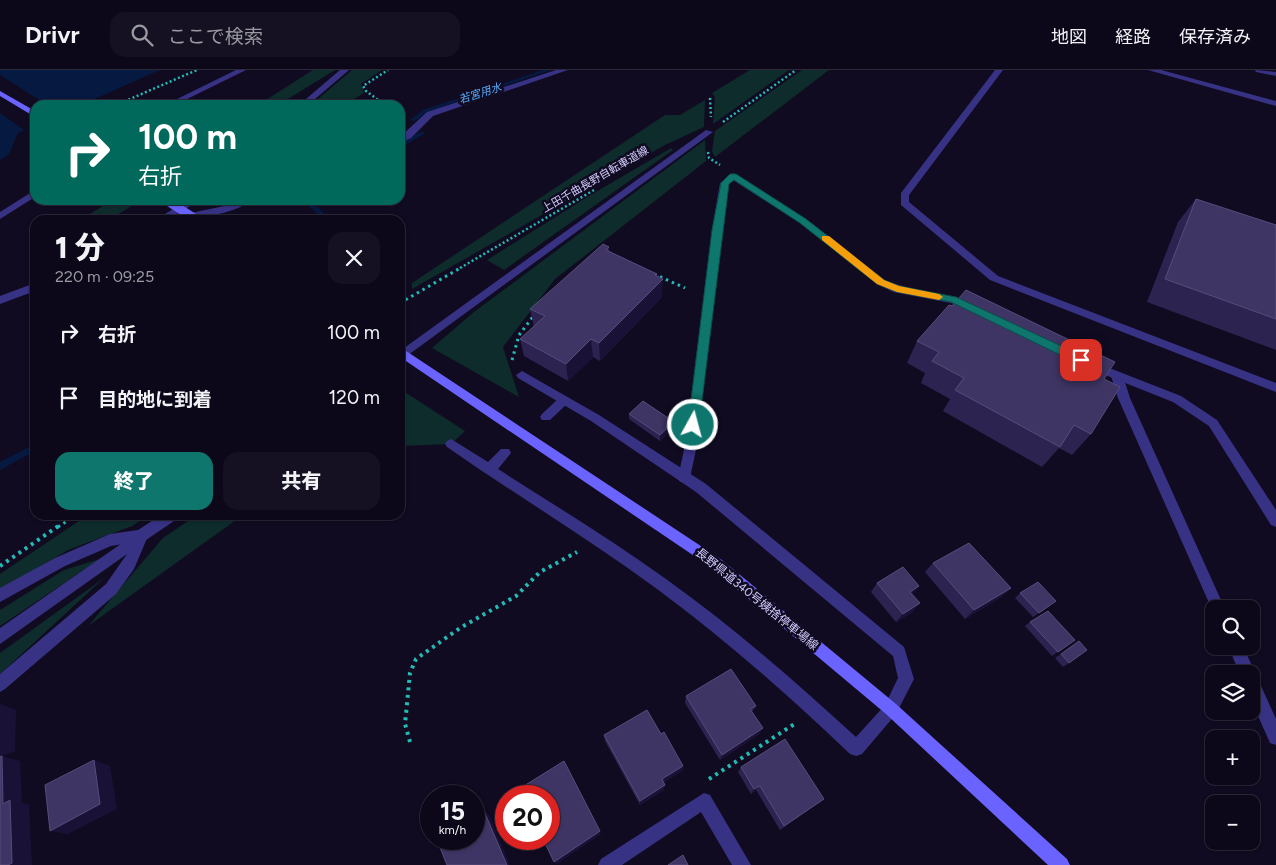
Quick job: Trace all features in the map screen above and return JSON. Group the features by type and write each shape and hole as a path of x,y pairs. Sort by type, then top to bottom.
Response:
{"main road":[{"path":"0,92 30,112"},
{"path":"174,205 189,215"},
{"name":"長野県道340号姨捨停車場線","path":"405,356 717,564 891,709 1061,865"}],"street":[{"path":"179,100 242,70"},
{"path":"309,100 346,70"},
{"path":"405,138 430,114 564,70"},
{"path":"999,70 904,195 904,203 994,278 1276,388"},
{"path":"1152,70 1276,104"},
{"path":"1259,70 1276,74"},
{"path":"405,352 709,132"},
{"path":"684,478 691,445 717,230 725,183 733,176 803,221 881,282 897,289 953,300 981,312"},
{"path":"0,216 30,197"},
{"path":"169,215 186,205"},
{"path":"195,215 234,205"},
{"path":"0,300 30,289"},
{"path":"1081,360 1177,399 1213,423 1276,521"},
{"path":"451,444 599,541 690,605 817,710 856,748 891,709 906,679 899,652 701,488 595,418 563,401 522,375"},
{"path":"1117,376 1124,398 1214,600"},
{"path":"546,417 563,401"},
{"path":"489,470 504,453"},
{"path":"0,637 165,520"},
{"path":"0,595 60,562 110,540 142,536"},
{"path":"0,684 76,621 111,589 129,564 142,536"},
{"path":"1260,702 1276,737"},
{"path":"607,865 704,801 742,865"}],"path":[{"path":"127,100 196,70"},
{"path":"378,100 366,91 363,86 388,70"},
{"path":"709,132 796,70"},
{"name":"上田千曲長野自転車道線","path":"405,300 600,187"},
{"path":"652,273 685,288"},
{"path":"522,375 511,360 514,342 526,322 541,309"},
{"path":"0,566 69,520"},
{"path":"410,742 405,724 410,672 416,659 460,628 516,596 540,572 599,541"},
{"path":"704,801 708,780 817,710"}],"green space":[{"path":"313,70 335,70 286,100 266,100"},
{"path":"352,70 382,70 361,84 364,93 352,100 317,100"},
{"path":"750,70 789,70 713,124 715,97 712,93"},
{"path":"802,70 829,70 715,157 712,151 715,131"},
{"path":"705,100 704,127 665,145 412,289 412,283 665,115 680,115"},
{"path":"705,140 706,161 555,279 503,347 519,397 432,348 474,312"},
{"path":"671,148 673,150 504,270 487,260 589,196"},
{"path":"104,205 134,205 116,215 89,215"},
{"path":"405,392 465,431 451,444 405,446"},
{"path":"81,520 141,520 132,526 68,550 0,590 0,574"},
{"path":"190,520 236,520 88,626 163,538"},
{"path":"100,559 0,626 0,610 64,570"},
{"path":"104,578 0,674 0,653"}],"water":[{"path":"0,70 160,70 92,100 30,100 30,128 18,133 9,154 0,160"}],"pier":[{"path":"0,75 39,100 30,100 30,130 27,132 0,113"}],"building":[{"path":"1196,199 1276,225 1276,319 1165,279"},
{"path":"603,244 609,247 606,250 657,274 655,275 663,279 599,343 591,339 566,364 520,339 545,316 530,309"},
{"path":"966,290 1115,362 1104,379 1120,387 1091,434 1074,425 1060,447 955,390 964,378 932,361 939,352 917,341 949,305 952,306"},
{"path":"643,401 674,422 660,435 629,414"},
{"path":"969,543 1011,588 974,610 933,563"},
{"path":"903,567 919,586 910,592 920,603 903,614 877,583"},
{"path":"1038,582 1056,601 1039,613 1020,593"},
{"path":"1048,611 1075,640 1058,652 1030,622"},
{"path":"1079,641 1087,650 1069,663 1061,654"},
{"path":"731,669 756,706 750,709 763,728 722,755 686,696"},
{"path":"647,710 661,734 664,732 683,766 662,779 665,785 640,801 604,735"},
{"path":"785,739 824,799 784,826 760,786 754,789 741,767"},
{"path":"2,756 3,804 10,800 12,863 8,865 0,865 0,757"},
{"path":"94,760 100,804 50,831 45,785"},
{"path":"564,761 600,831 554,862 548,850 560,850 560,785 525,785"},
{"path":"485,813 495,837 495,850 501,850 507,865 447,865 441,850 485,850"},
{"path":"683,855 688,865 668,865"}],"waterway":[{"name":"若宮用水","path":"413,120 425,111 548,70"},
{"name":"若宮用水","path":"405,143 422,133"},
{"name":"若宮用水","path":"311,205 323,215"},
{"name":"若宮用水","path":"0,466 30,450"}],"slow traffic":[{"path":"825,238 881,282 897,289 939,297"}],"route":[{"path":"693,425 717,230 725,183 733,176 803,221 881,282 897,289 953,300 1081,360"}]}
